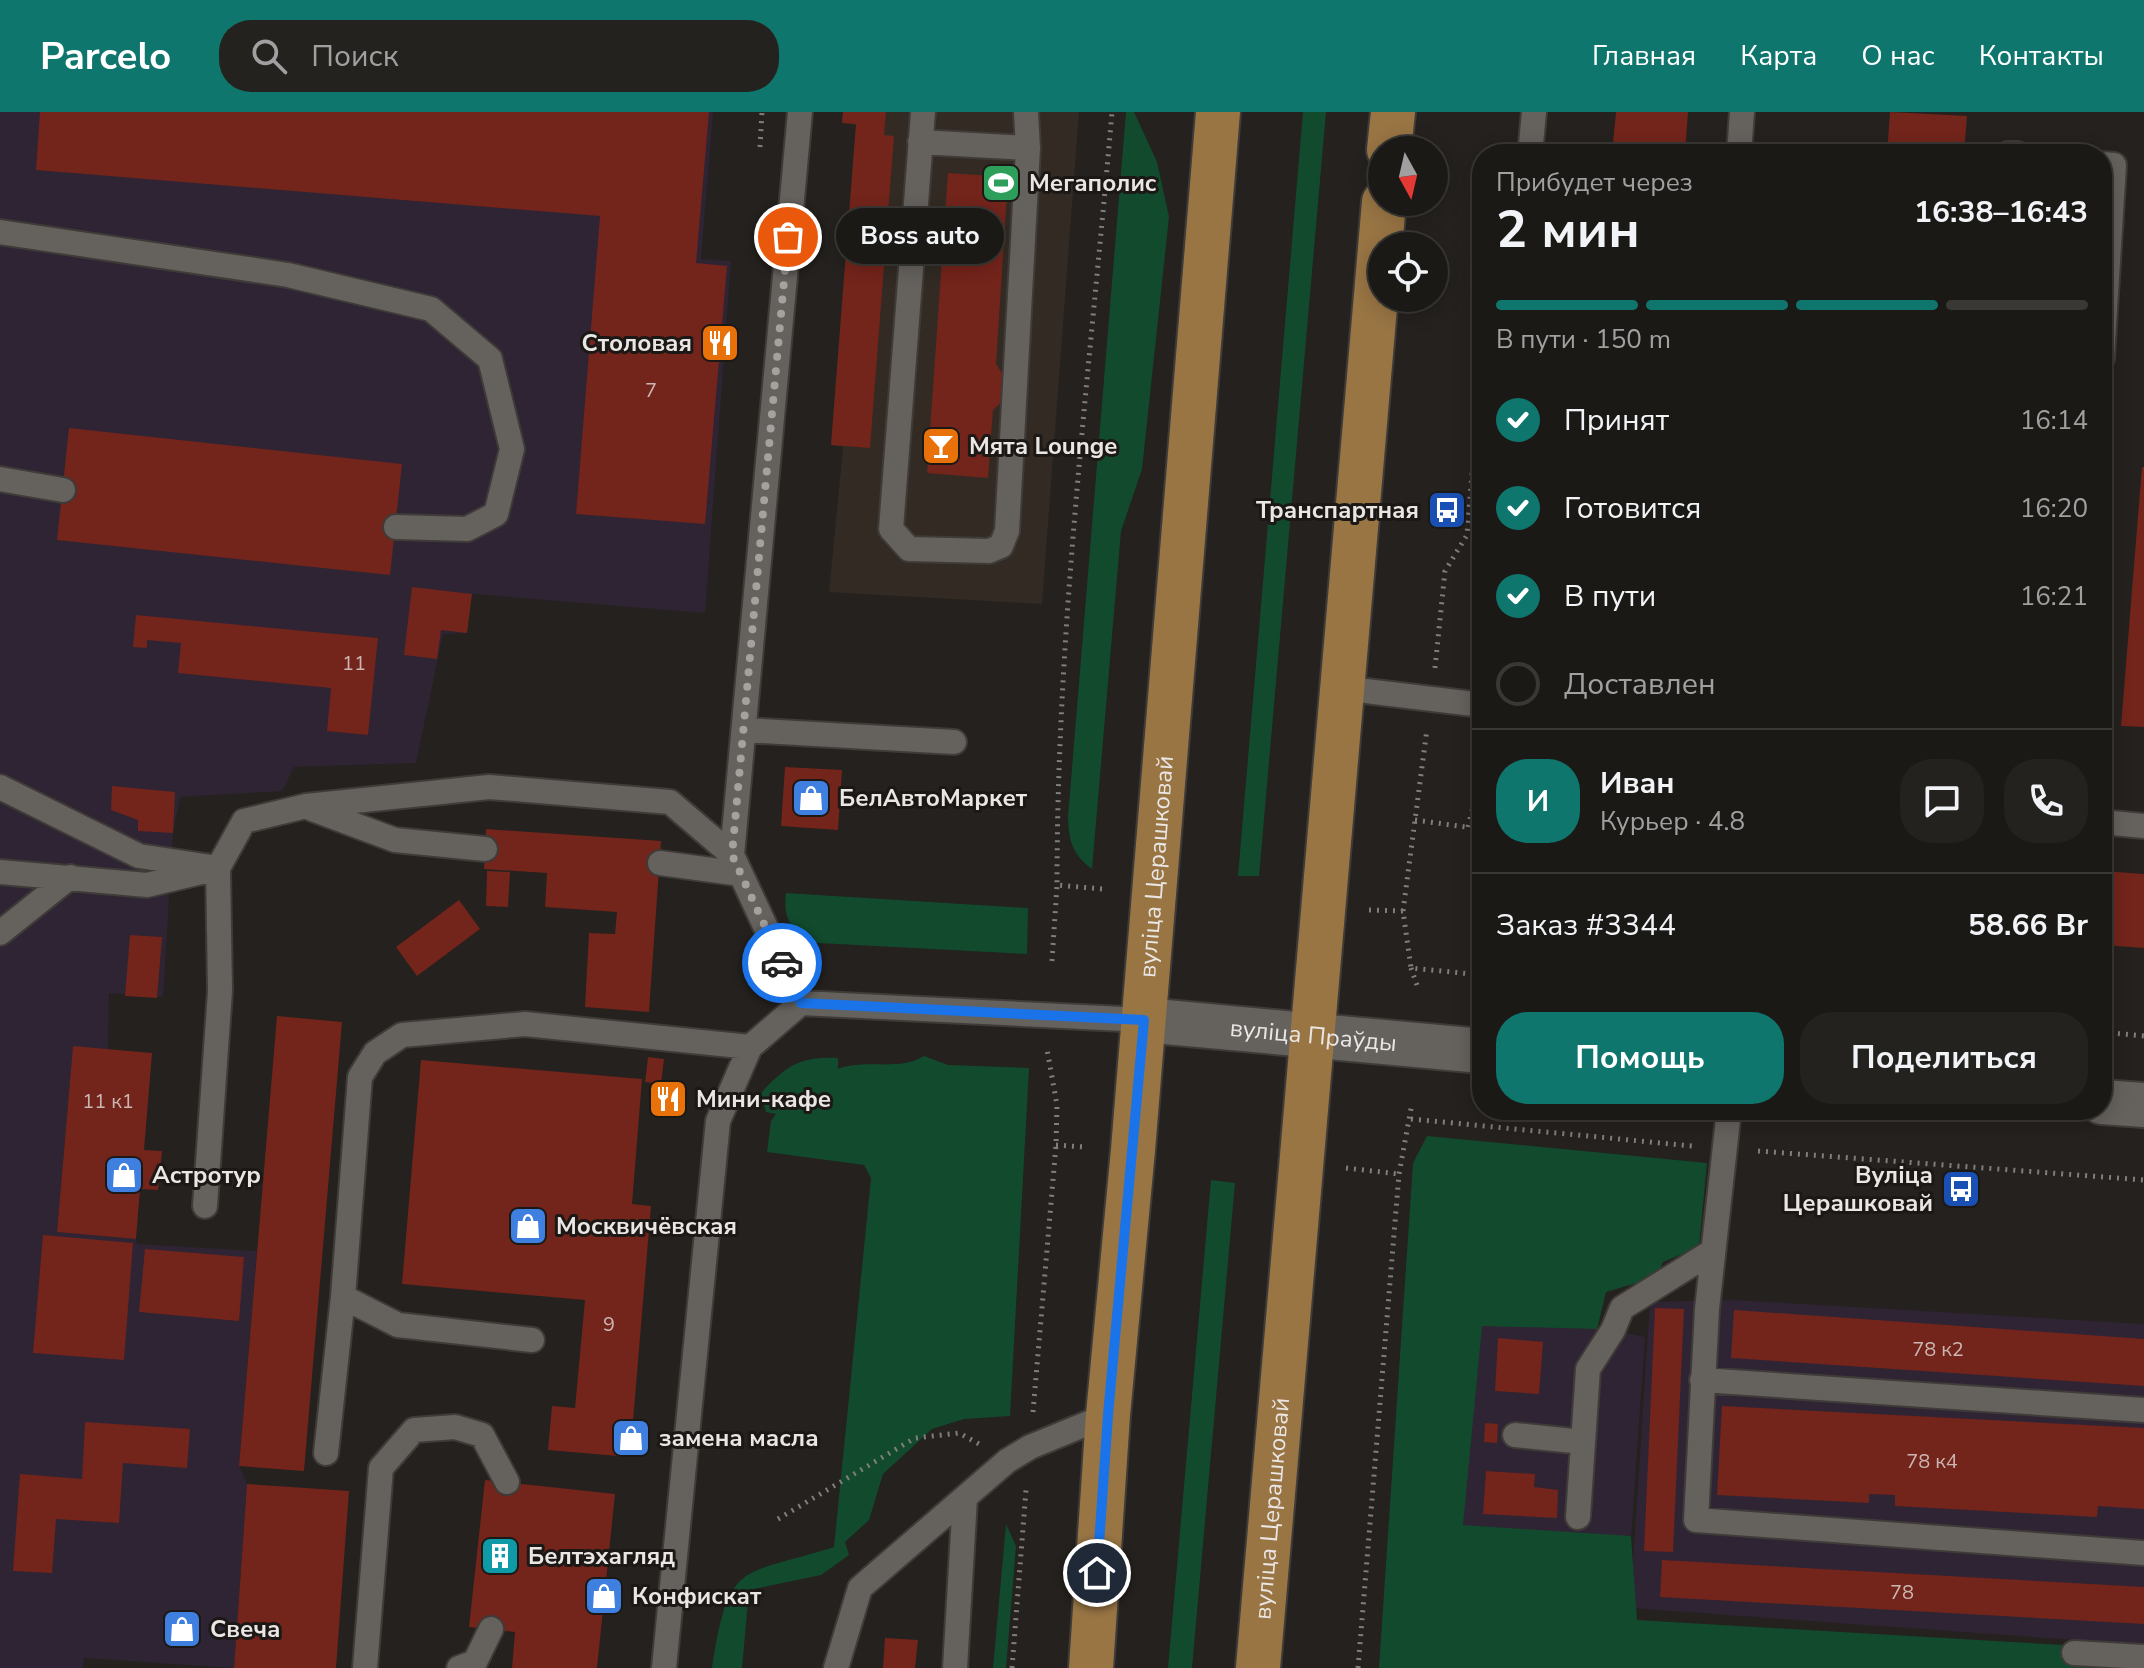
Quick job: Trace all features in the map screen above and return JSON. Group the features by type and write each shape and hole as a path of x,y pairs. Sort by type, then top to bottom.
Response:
{"main road":[{"name":"вуліца Церашковай","path":"1091,1668 1108,1415 1144,1020 1218,112"},
{"path":"1390,136 1393,112"},
{"name":"вуліца Церашковай","path":"1258,1668 1383,216"},
{"name":"вуліца Праўды","path":"1144,1020 1472,1050"},
{"path":"2112,1103 2144,1105"}],"lane":[{"path":"737,864 744,730 800,112"},
{"path":"923,112 891,529 909,549 989,551 1001,546 1007,531 1028,148 1026,112"},
{"path":"1531,144 1534,112"},
{"path":"1740,144 1742,112"},
{"path":"920,142 1028,148"},
{"path":"2112,165 2112,197"},
{"path":"0,232 288,275 431,309 490,359 512,449 496,514 467,529 396,527"},
{"path":"0,479 63,490"},
{"path":"1341,688 1472,704"},
{"path":"744,730 954,742"},
{"path":"0,787 139,856 218,868"},
{"path":"205,1206 220,991 218,868 244,821 306,806 489,787 670,802 737,864 801,1003"},
{"path":"306,806 395,840 485,849"},
{"path":"2112,823 2144,826"},
{"path":"660,863 737,864"},
{"path":"0,872 147,885 218,868"},
{"path":"0,933 70,877"},
{"path":"664,1668 718,1121 750,1047 801,1003 1144,1020"},
{"path":"326,1453 343,1297 360,1077 375,1053 402,1035 525,1024 750,1047"},
{"path":"1728,1120 1702,1380 1696,1520 2144,1553"},
{"path":"1578,1517 1588,1369 1613,1330 1622,1308 1713,1251"},
{"path":"343,1297 398,1325 532,1340"},
{"path":"1702,1380 2144,1410"},
{"path":"836,1668 860,1588 1007,1461 1030,1447 1108,1415"},
{"path":"365,1668 381,1468 414,1430 455,1427 482,1435 507,1482"},
{"path":"1515,1435 1583,1442"},
{"path":"955,1668 965,1498"},
{"path":"459,1668 475,1662 491,1629"},
{"path":"2074,1653 2144,1657"}],"path":[{"path":"1052,961 1067,632 1112,112"},
{"path":"1418,988 1411,968 1403,911 1445,571 1467,535 1472,474"},
{"path":"1468,827 1472,811"},
{"path":"1415,820 1472,828"},
{"path":"1057,885 1102,889"},
{"path":"1369,910 1403,911"},
{"path":"1411,968 1472,974"},
{"path":"2112,1033 2144,1036"},
{"path":"1012,1668 1056,1145 1057,1105 1047,1049"},
{"path":"1358,1668 1399,1174 1412,1103"},
{"path":"1411,1119 1727,1149 2144,1180"},
{"path":"1056,1145 1084,1147"},
{"path":"1346,1168 1399,1174"},
{"path":"778,1519 915,1438 959,1433 1007,1461"}],"shaded area":[{"path":"0,112 713,112 701,259 731,261 705,613 472,594 467,633 443,634 416,763 294,767 282,791 180,797 173,833 163,997 109,993 108,1050 73,1047 57,1232 136,1239 137,1244 257,1251 239,1465 247,1484 234,1668 84,1658 83,1668 0,1668"},
{"path":"843,112 1079,112 1042,604 829,592 843,447 831,445 856,125 842,123"},
{"path":"1734,1300 2144,1324 2144,1645 1630,1608 1650,1302"},
{"path":"1441,1315 1613,1330 1645,1337 1622,1668 1412,1668"}],"green space":[{"path":"1126,112 1134,112 1157,162 1169,217 1142,469 1121,531 1092,869 1073,846 1068,817"},
{"path":"1303,112 1326,112 1259,876 1238,876"},
{"path":"786,893 1028,908 1027,954 818,943 796,930 788,918"},
{"path":"924,1056 948,1065 1029,1068 1010,1416 964,1419 932,1429 883,1474 869,1520 845,1542 849,1555 821,1575 749,1590 742,1668 712,1668 725,1607 733,1590 744,1578 777,1563 834,1547 871,1178 864,1165 767,1152 771,1121 776,1114 766,1112 761,1093 786,1070 804,1061 838,1058 838,1069 904,1063"},
{"path":"1427,1136 1707,1163 1699,1247 1663,1262 1657,1277 1606,1292 1597,1329 1482,1326 1463,1525 1631,1536 1637,1620 2115,1648 2127,1668 1379,1668 1413,1163"},
{"path":"1211,1180 1235,1183 1192,1668 1168,1668"},
{"path":"1006,1524 1016,1546 1006,1668 993,1668"}],"building":[{"path":"40,112 709,112 696,263 727,266 705,524 576,514 600,216 36,170"},
{"path":"843,112 886,112 884,135 894,136 870,448 831,445 856,124 842,123"},
{"path":"1616,112 1688,112 1686,144 1613,144"},
{"path":"1890,112 1967,116 1965,144 1888,144"},
{"name":"Мегаполис","path":"948,173 1008,177 996,364 1004,376 1002,402 993,410 988,478 927,473"},
{"path":"69,428 402,464 390,575 57,540"},
{"path":"2144,467 2144,727 2121,726"},
{"path":"412,587 472,594 467,633 441,630 437,659 404,655"},
{"path":"136,615 378,638 368,735 327,731 331,688 178,673 181,643 147,640 147,648 133,647"},
{"name":"БелАвтоМаркет","path":"785,767 842,770 838,830 781,826"},
{"path":"112,786 175,792 173,833 138,831 138,820 111,810"},
{"path":"486,829 661,841 649,1012 585,1007 589,933 615,934 617,912 545,907 547,873 484,869"},
{"path":"487,871 510,872 508,907 486,906"},
{"path":"2112,872 2144,874 2144,948 2112,946"},
{"path":"459,900 480,929 417,976 396,947"},
{"path":"130,935 162,937 157,998 125,996"},
{"path":"277,1016 342,1022 304,1471 239,1466"},
{"path":"73,1046 152,1053 144,1150 162,1151 158,1190 140,1189 136,1239 57,1232"},
{"path":"648,1057 664,1059 661,1084 645,1082"},
{"name":"Москвичёвская","path":"421,1060 642,1079 632,1204 651,1206 630,1457 548,1450 552,1406 575,1408 585,1300 402,1284"},
{"name":"Мини-кафе","path":"661,1086 676,1087 674,1112 659,1111"},
{"path":"43,1235 133,1243 124,1360 33,1353"},
{"path":"145,1249 244,1257 239,1321 139,1312"},
{"path":"1655,1308 1684,1309 1673,1552 1644,1551"},
{"path":"1734,1310 2144,1339 2144,1386 1731,1358"},
{"path":"1498,1338 1543,1342 1539,1394 1495,1391"},
{"path":"1722,1406 2144,1428 2144,1509 2098,1506 2097,1517 1895,1506 1895,1495 1869,1494 1869,1503 1717,1495"},
{"path":"85,1422 190,1429 187,1468 123,1463 119,1523 56,1519 52,1573 13,1571 20,1474 82,1479"},
{"path":"1485,1423 1498,1424 1497,1443 1484,1442"},
{"path":"1486,1471 1535,1474 1534,1487 1558,1490 1557,1518 1483,1514"},
{"path":"485,1480 615,1494 597,1668 512,1668 515,1632 469,1627"},
{"path":"247,1484 349,1491 336,1668 234,1668"},
{"path":"1662,1560 2144,1587 2144,1624 1660,1597"},
{"path":"885,1638 918,1640 915,1668 883,1668"}],"way so far":[{"path":"782,963 732,855 788,237"}],"place":[{"name":"Мегаполис","path":"1001,183"},
{"name":"Boss auto","path":"788,237"},
{"name":"Столовая","path":"720,343"},
{"name":"Мята Lounge","path":"941,446"},
{"name":"Транспартная","path":"1447,510"},
{"name":"БелАвтоМаркет","path":"811,798"},
{"name":"Мини-кафе","path":"668,1099"},
{"name":"Астротур","path":"124,1175"},
{"name":"Вуліца Церашковай","path":"1961,1189"},
{"name":"Москвичёвская","path":"528,1226"},
{"name":"замена масла","path":"631,1438"},
{"name":"Белтэхагляд","path":"500,1556"},
{"name":"Конфискат","path":"604,1596"},
{"name":"Свеча","path":"182,1629"}],"route":[{"path":"782,963 801,1003 1144,1020 1108,1415 1097,1573"}]}
